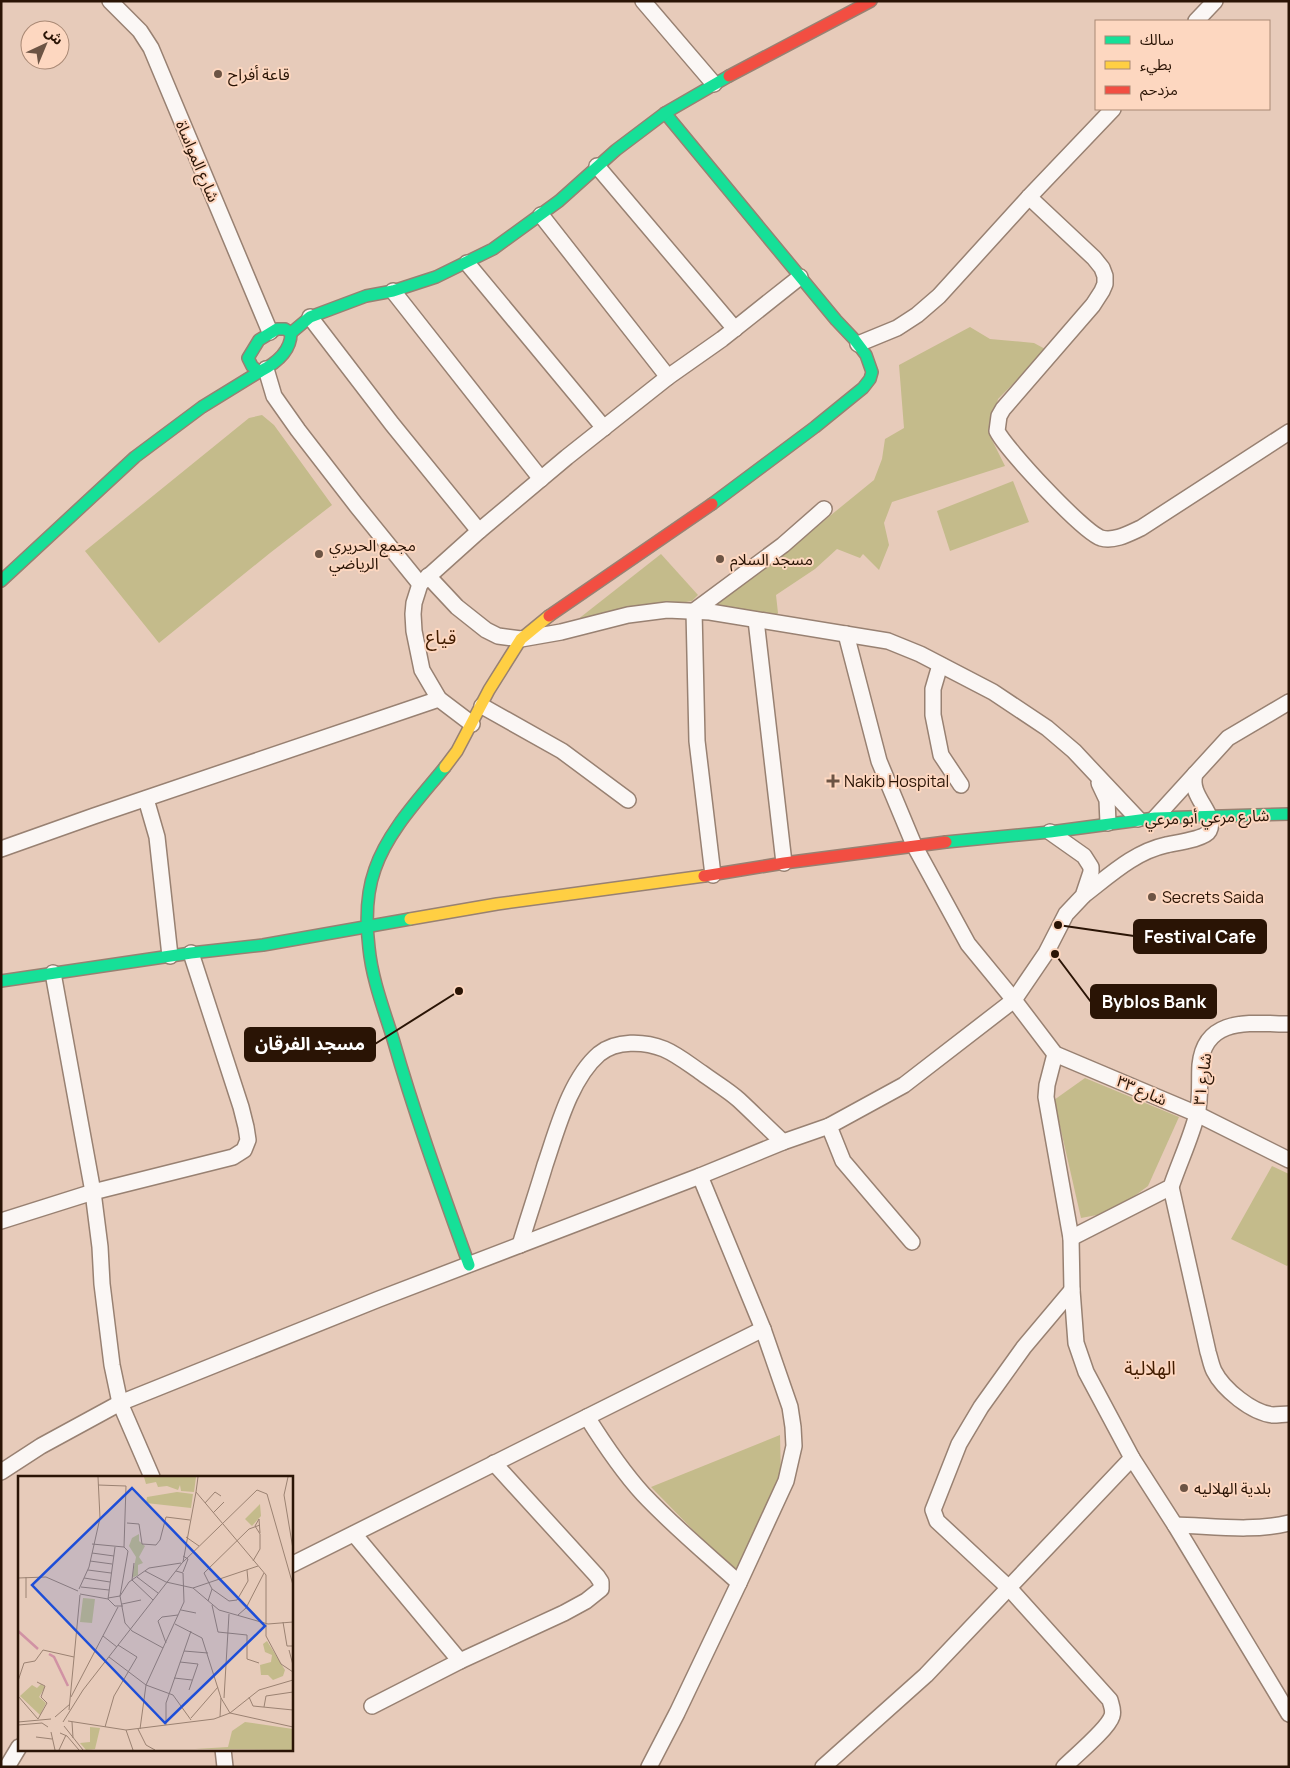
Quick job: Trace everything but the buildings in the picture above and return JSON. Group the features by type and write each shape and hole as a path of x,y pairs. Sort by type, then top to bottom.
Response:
{"main road":[{"path":"291,333 310,317 366,296 436,277 493,249 564,197 597,166 638,132 665,113 714,84 871,1"},
{"path":"469,1265 430,1156 387,1020 369,950 367,926 372,884 377,862 384,847 399,825 457,751 489,690 521,639 552,614 723,496 797,441 863,388 872,373 869,361 858,344 800,277 665,113"},
{"path":"1,581 135,457 202,407 262,371 290,347 291,333 285,329 277,329 261,338 245,361 262,371"},
{"path":"202,407 227,377"},
{"name":"شارع مرعي أبو مرعي","path":"1,981 191,953 263,945 488,905 713,875 914,845 1050,832 1155,818 1289,814"}],"street":[{"name":"شارع المواساة","path":"110,1 140,31 151,48 270,332"},
{"path":"643,1 714,84"},
{"path":"1197,20 1215,1"},
{"path":"858,344 897,328 922,311 939,296 1029,197 1112,110"},
{"path":"597,166 734,329"},
{"path":"1029,197 1094,258 1102,268 1105,284 1093,305 1003,409 999,416 997,431 1008,449 1085,528 1102,538 1124,536 1142,528 1289,432"},
{"path":"540,215 668,378"},
{"path":"467,263 604,428"},
{"path":"472,724 439,699 422,670 414,631 414,603 424,580 541,478 800,277"},
{"path":"393,290 541,478"},
{"path":"310,317 392,424 480,531"},
{"path":"262,371 274,396 361,512 424,580 480,625 498,636 521,639 546,635 628,615 667,610 694,610 888,641 993,692 1047,728 1093,770 1111,798 1131,820"},
{"path":"694,610 775,550 824,509"},
{"path":"694,610 697,741 713,875"},
{"path":"756,620 784,863"},
{"name":"شارع ٣٣","path":"846,634 879,761 914,845 968,944 1055,1054 1197,1114 1289,1160"},
{"path":"940,665 933,689 933,715 941,755 961,785"},
{"path":"1,849 439,699"},
{"path":"1155,818 1228,738 1289,702"},
{"path":"482,706 562,751 628,800"},
{"path":"1,1472 41,1446 120,1403 187,1378 379,1298 700,1176 783,1142 830,1126 904,1085 1014,1000 1046,953 1066,914 1083,896 1147,850 1184,842 1207,834 1210,830 1210,816 1196,794 1193,782 1195,774"},
{"path":"146,798 157,837 170,956"},
{"path":"1108,823 1111,798"},
{"path":"1050,832 1084,856 1088,861 1091,872 1083,896"},
{"path":"1,1221 93,1192 233,1157 244,1150 248,1140 241,1107 191,953"},
{"path":"52,973 93,1192 109,1346 120,1403 152,1476"},
{"name":"شارع ٣١","path":"1171,1186 1197,1114 1200,1063 1203,1050 1219,1031 1228,1026 1237,1024 1289,1024"},
{"path":"520,1245 556,1133 572,1092 589,1064 609,1048 619,1044 646,1045 664,1049 684,1060 738,1099 783,1142"},
{"path":"1055,1054 1046,1097 1071,1238 1076,1343 1086,1372 1132,1458 1175,1525 1289,1714"},
{"path":"830,1126 843,1161 912,1242"},
{"path":"649,1767 786,1482 794,1446 794,1427 790,1406 763,1329 700,1176"},
{"path":"1071,1238 1171,1186 1214,1371 1238,1398 1254,1408 1272,1415 1289,1414"},
{"path":"1064,1767 1104,1728 1112,1716 1113,1710 1110,1700 1009,1588 937,1521 933,1510 959,1444 981,1407 1024,1347 1072,1290"},
{"path":"292,1565 763,1329"},
{"path":"586,1417 620,1466 642,1493 667,1519 739,1583"},
{"path":"823,1767 926,1675 1132,1458"},
{"path":"372,1706 460,1661 564,1613 586,1601 601,1589 601,1582 597,1576 494,1462"},
{"path":"1175,1525 1236,1527 1276,1526 1289,1523"},
{"path":"354,1534 460,1661"},
{"path":"7,1767 18,1749"},
{"path":"223,1750 225,1767"}],"shaded area":[{"path":"970,327 990,339 1034,343 1047,350 998,399 990,436 1005,466 892,502 884,523 889,545 879,570 863,554 860,558 837,549 815,569 776,595 778,613 774,618 719,608 716,603 717,599 820,524 874,480 882,459 885,439 904,428 899,365"},
{"path":"262,415 274,425 332,505 159,643 85,551 249,418"},
{"path":"1013,481 1029,522 950,551 937,511"},
{"path":"661,554 698,595 692,601 577,620"},
{"path":"1085,1078 1179,1117 1148,1186 1113,1212 1081,1218 1054,1100"},
{"path":"1272,1166 1289,1174 1289,1264 1287,1266 1231,1239"},
{"path":"780,1435 781,1478 739,1577 651,1487"}],"traffic: fast":[{"path":"291,333 310,317 366,296 393,291 436,277 493,249 559,201 616,150 665,113 729,76"},
{"path":"665,113 836,320 854,339 866,355 872,372 870,379 863,388 815,427 712,504"},
{"path":"277,329 285,329 291,333 288,346 281,357 259,372 252,366 248,358 259,340 277,329"},
{"path":"1,581 135,457 202,407 259,372"},
{"path":"445,767 396,828 381,855 370,888 367,929 373,971 379,994 420,1125 469,1265"},
{"path":"946,842 1050,832 1155,818 1289,814"},
{"path":"1,981 191,953 263,945 410,919"}],"traffic: slow":[{"path":"445,767 457,751 489,690 521,639 549,616"},
{"path":"410,919 497,904 704,876"}],"traffic: jam":[{"path":"729,76 871,1"},
{"path":"549,616 712,504"},
{"path":"704,876 784,863 946,842"}],"place":[{"name":"قاعة أفراح","path":"218,74"},
{"name":"مجمع الحريري الرياضي","path":"319,554"},
{"name":"مسجد السلام","path":"720,559"},
{"name":"Nakib Hospital","path":"833,781"},
{"name":"Secrets Saida","path":"1152,897"},
{"name":"Festival Cafe","path":"1058,925"},
{"name":"Byblos Bank","path":"1055,954"},
{"name":"مسجد الفرقان","path":"459,991"},
{"name":"بلدية الهلاليه","path":"1184,1488"}],"district":[{"name":"قياع","path":"441,637"},
{"name":"الهلالية","path":"1150,1368"}]}
